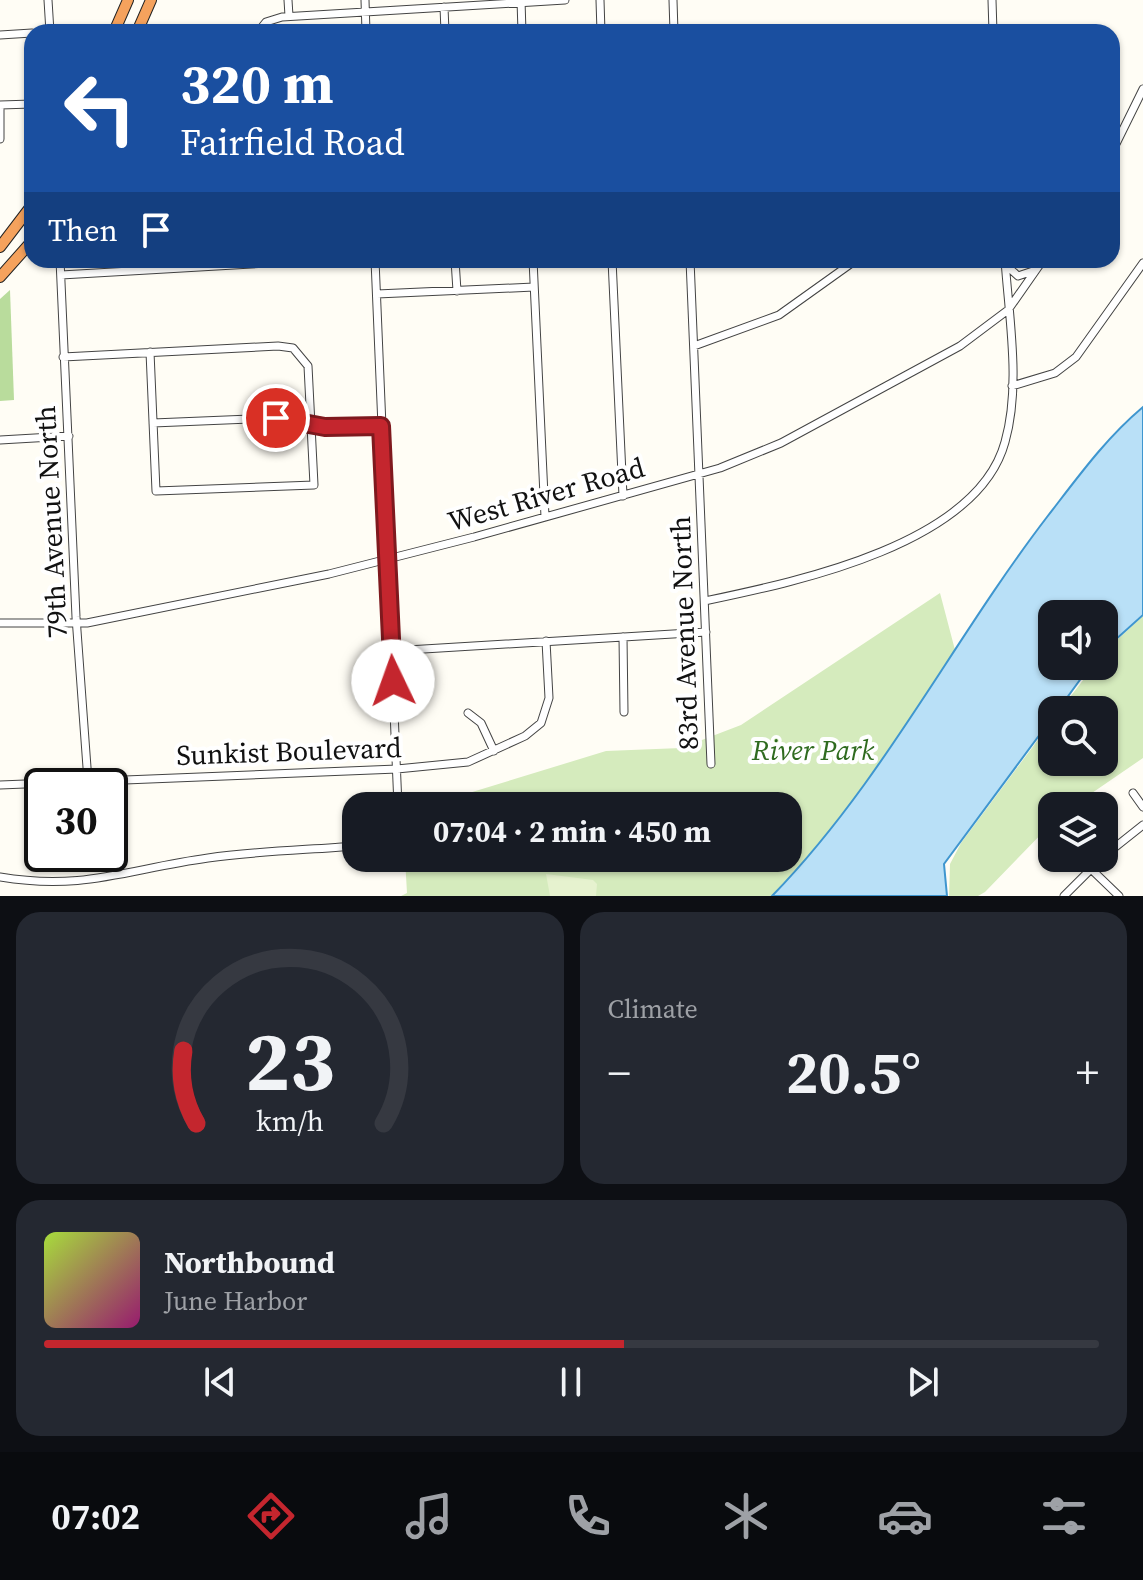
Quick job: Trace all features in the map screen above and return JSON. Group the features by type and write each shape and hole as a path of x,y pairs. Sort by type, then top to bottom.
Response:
{"highway":[{"path":"118,24 128,0"},
{"path":"140,24 151,0"},
{"path":"0,247 24,216"},
{"path":"0,277 24,250"}],"street":[{"path":"48,0 50,24"},
{"path":"288,0 289,16"},
{"path":"365,0 366,24"},
{"path":"267,24 274,18 289,16 565,0"},
{"path":"600,0 601,24"},
{"path":"673,0 674,24"},
{"path":"992,0 993,24"},
{"path":"521,1 522,24"},
{"path":"444,7 445,24"},
{"path":"0,35 24,34"},
{"path":"1120,136 1143,89"},
{"path":"0,139 0,106 24,104"},
{"path":"1012,386 1055,373 1076,357 1143,263"},
{"name":"79th Avenue North","path":"61,268 87,768"},
{"path":"61,275 157,268"},
{"path":"375,268 398,792"},
{"path":"456,268 457,291"},
{"path":"533,268 545,517"},
{"path":"612,268 623,496"},
{"name":"83rd Avenue North","path":"690,268 711,764"},
{"path":"694,346 779,315 845,268"},
{"path":"705,601 781,585 911,538 966,503 989,476 1002,452 1011,411 1005,268"},
{"path":"1008,268 1018,276 1037,269"},
{"name":"West River Road","path":"0,623 78,624 388,561 699,474 754,455 953,350 1008,310 1037,269"},
{"path":"377,294 534,287"},
{"path":"63,357 150,352 278,346 293,348 308,366 314,485 156,491 150,352"},
{"path":"153,423 276,418 311,424 381,426"},
{"path":"0,440 69,436"},
{"path":"391,651 706,632"},
{"path":"623,637 624,712"},
{"name":"Sunkist Boulevard","path":"128,779 457,764 494,751 544,725 549,698 546,641"},
{"path":"468,713 481,723 494,751"},
{"name":"Sunkist Boulevard","path":"0,785 24,784"},
{"path":"1133,793 1143,807"},
{"path":"1118,845 1143,825"},
{"path":"0,877 45,884 91,882 207,858 342,847"},
{"path":"1064,896 1088,872"},
{"path":"1094,872 1119,896"}],"green space":[{"path":"10,290 14,400 0,401 0,299"},
{"name":"River Park","path":"940,593 955,650 847,808 802,863 802,792 472,792 606,751 681,748 741,725"},
{"path":"1143,616 1143,758 1118,775 1118,696 1071,696 1083,680 1118,680 1118,639"},
{"path":"1038,740 1038,776 1117,776 1093,792 1038,792 1038,837 978,896 949,896 950,864 961,843"},
{"name":"River Park","path":"406,872 794,872 772,896 401,896 407,893"},
{"path":"546,874 593,880 597,884 596,896 550,896"}],"water":[{"path":"1143,407 1143,615 1118,637 1118,600 1038,600 1038,680 1080,680 1068,696 1038,696 1038,737 944,864 947,896 772,896 794,872 802,872 802,863 882,759 1012,564 1081,473"}],"route":[{"path":"276,418 325,427 381,426 393,681"}]}
